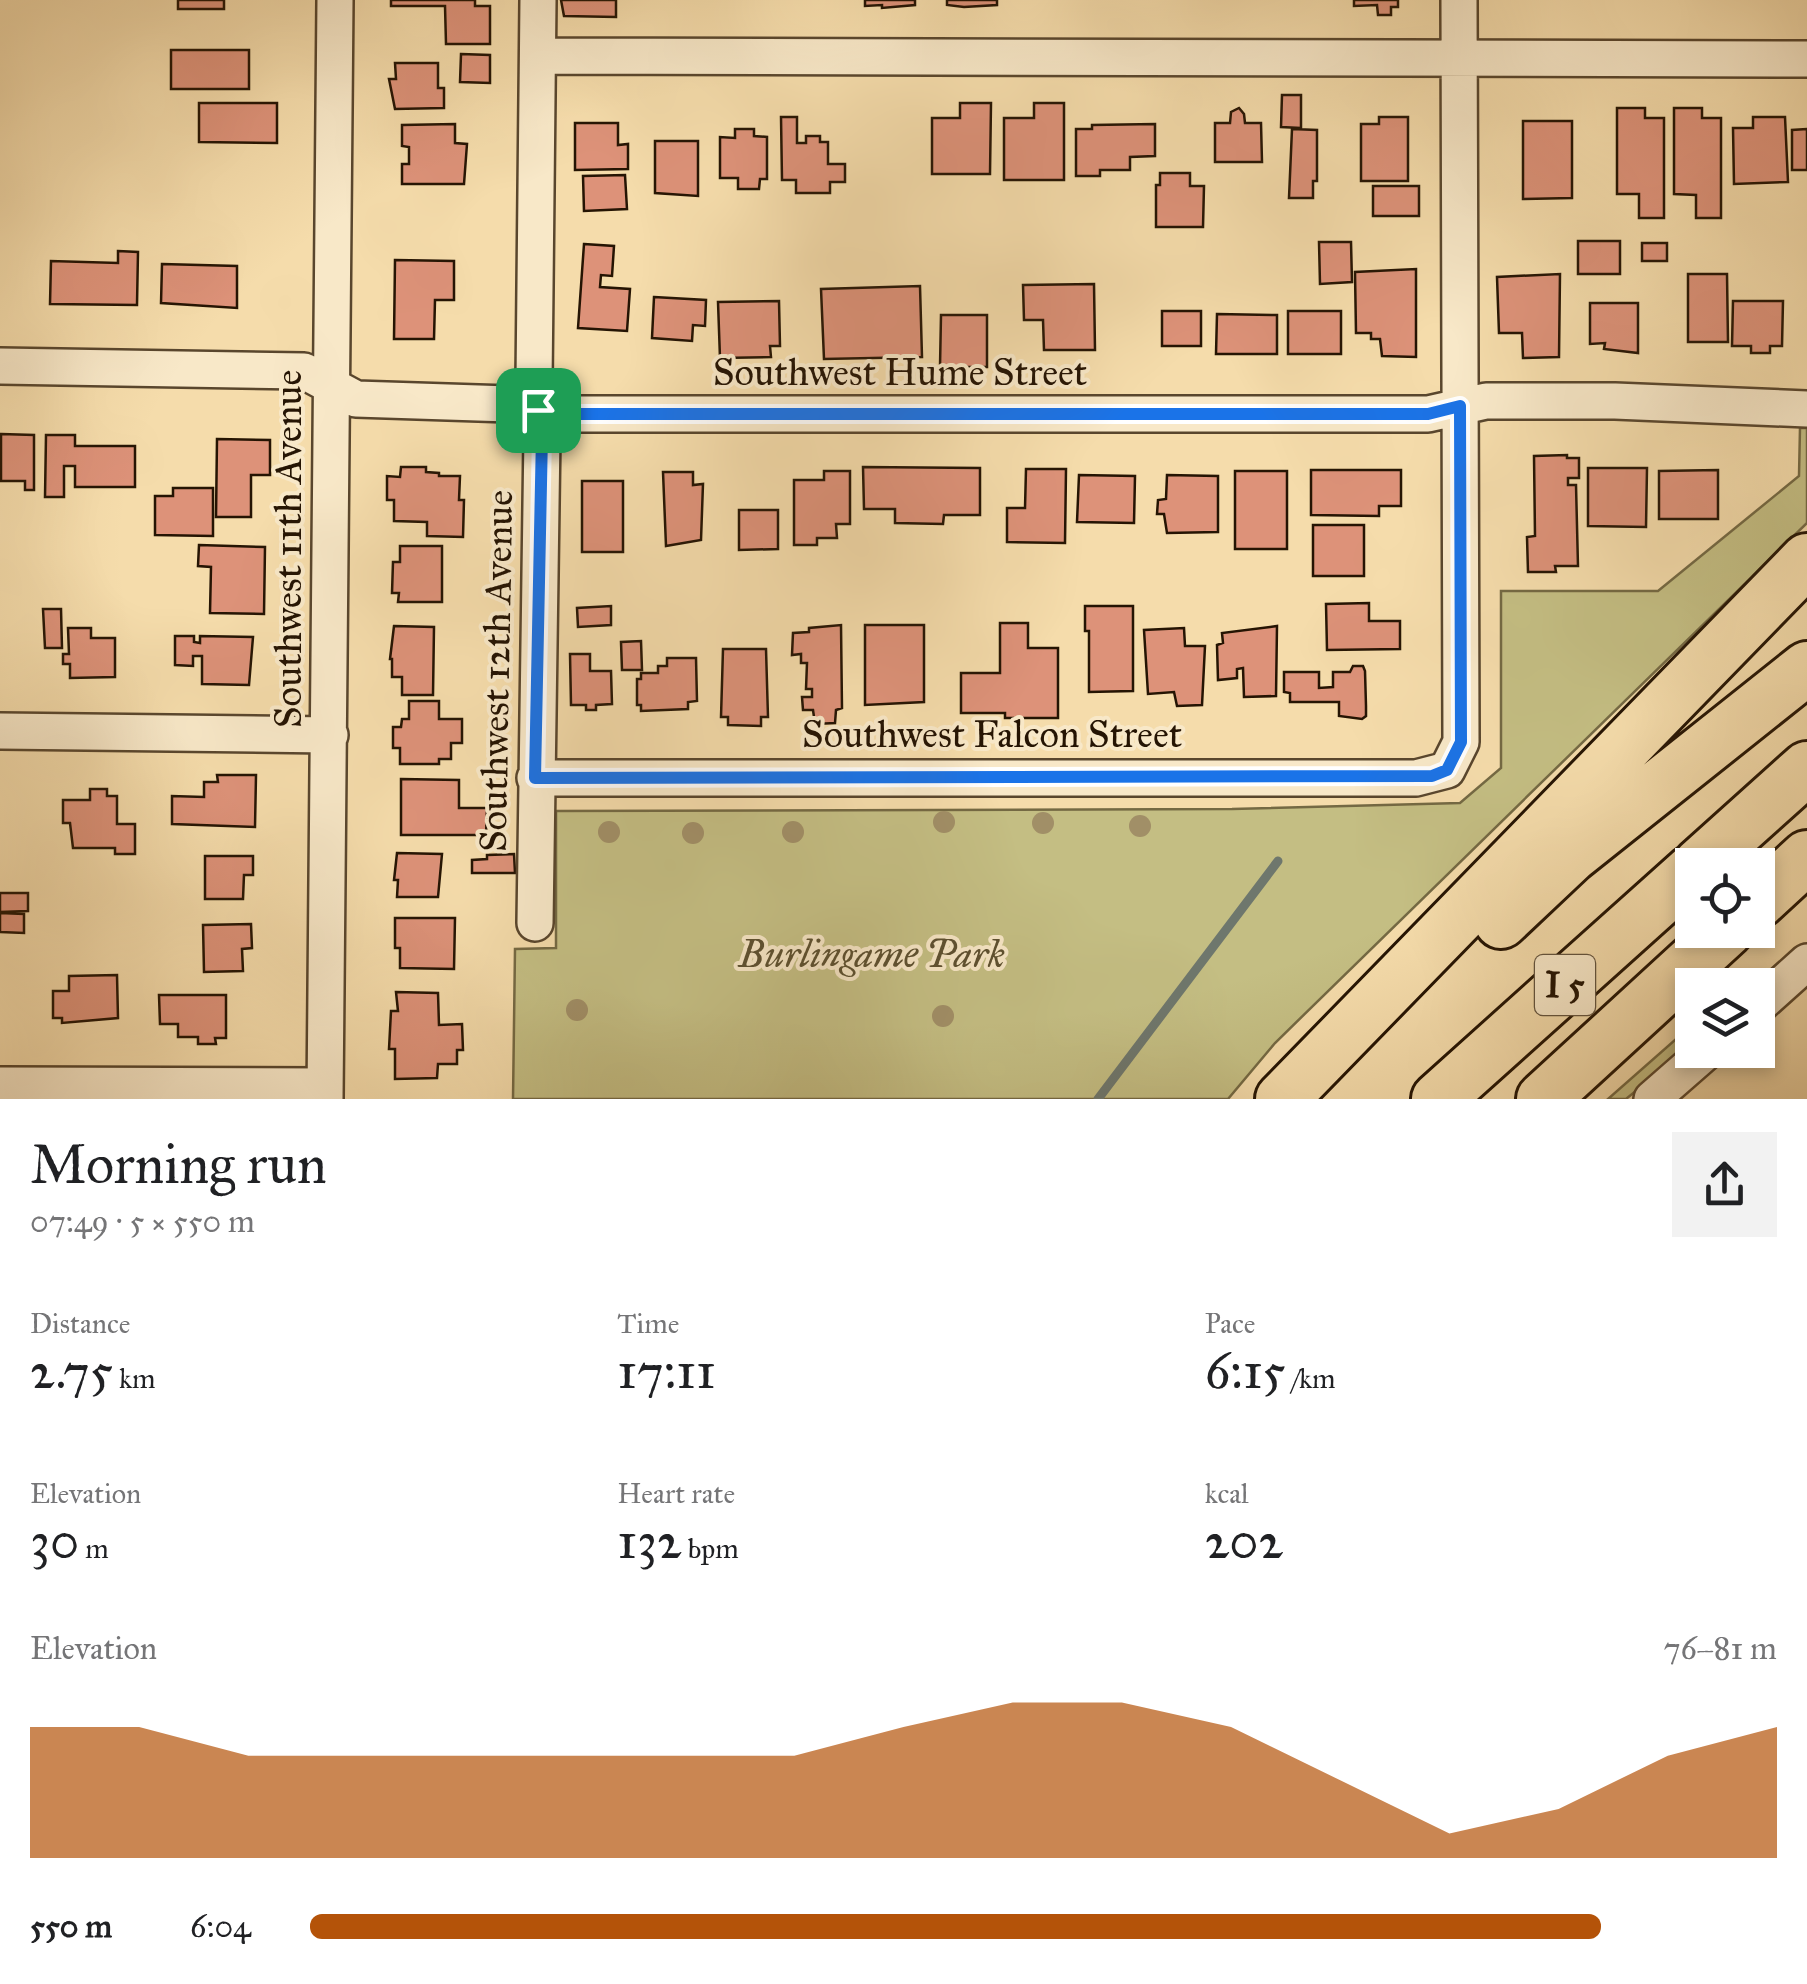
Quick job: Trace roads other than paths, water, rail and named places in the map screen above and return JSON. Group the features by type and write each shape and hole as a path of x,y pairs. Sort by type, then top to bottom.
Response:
{"highway":[{"path":"1282,1099 1807,560"},
{"path":"1318,1099 1570,856 1807,668"},
{"path":"1718,848 1807,768"},
{"path":"1775,886 1807,857"},
{"name":"I 5","path":"1438,1099 1675,885"},
{"name":"I 5","path":"1542,1099 1708,948"}],"street":[{"name":"Southwest 11th Avenue","path":"325,1092 335,0"},
{"name":"Southwest 12th Avenue","path":"535,924 542,435 534,382 538,0"},
{"path":"1459,0 1460,406"},
{"path":"538,56 1807,60"},
{"name":"Southwest Hume Street","path":"0,366 304,371 356,398 509,404 559,414 1428,414 1486,400 1807,410"},
{"name":"Southwest Falcon Street","path":"535,778 1416,778 1447,770 1461,742 1460,406"},
{"path":"0,731 330,735"},
{"path":"1775,991 1807,962"},
{"path":"1660,1097 1690,1068"},
{"path":"0,1085 325,1092"}],"waterway":[{"path":"1098,1099 1278,861"}],"park label":[{"name":"Burlingame Park","path":"872,954"}]}
